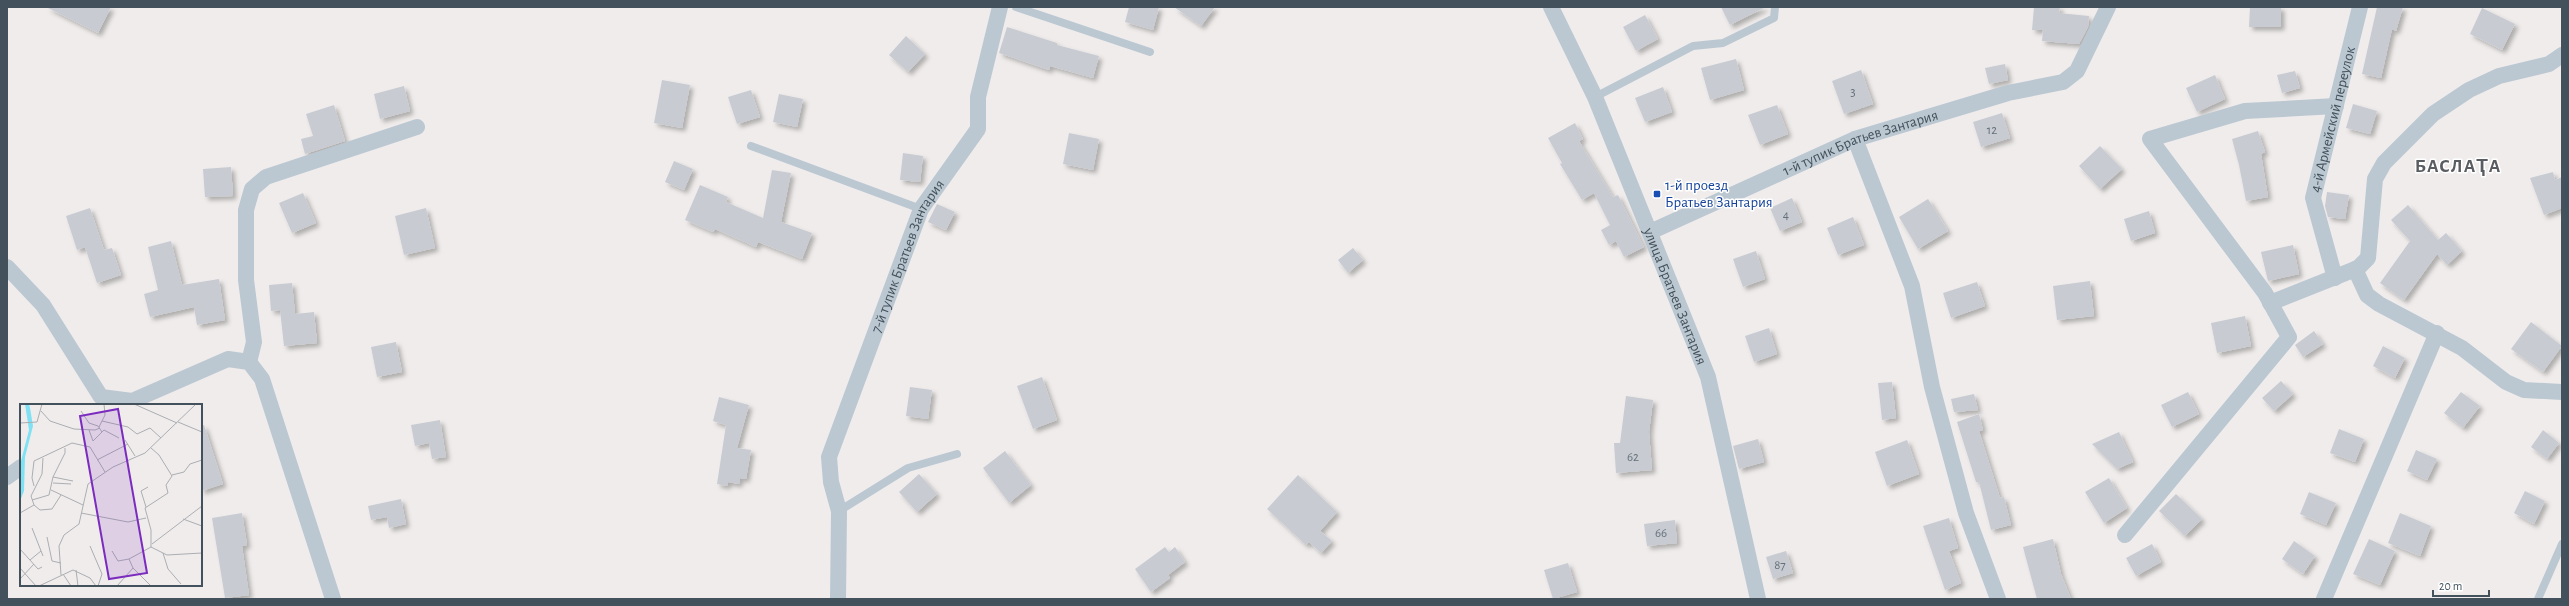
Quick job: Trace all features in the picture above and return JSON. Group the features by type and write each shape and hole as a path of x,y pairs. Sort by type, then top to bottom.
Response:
{"street":[{"name":"7-й тупик Братьев Зантария","path":"838,599 839,512 831,482 829,457 921,209 978,129 978,97 1000,7"},
{"name":"улица Братьев Зантария","path":"1551,7 1595,97 1708,377 1758,599"},
{"name":"1-й тупик Братьев Зантария","path":"1650,232 1855,139 2008,93 2063,82 2077,71 2108,7"},
{"name":"4-й Армейский переулок","path":"2335,278 2314,198 2360,7"},
{"path":"2270,303 2355,269 2368,258 2375,179 2384,163 2433,114 2469,90 2499,76 2549,64 2562,55"},
{"path":"2125,535 2289,337 2270,303 2150,139 2245,111 2336,106"},
{"path":"249,362 254,342 246,280 246,210 252,189 266,177 417,127"},
{"path":"1855,139 1912,286 1932,387 1966,513 1998,599"},
{"path":"7,267 43,305 97,401 132,401 228,359 249,362 262,379 333,599"},
{"path":"2355,269 2367,296 2379,304 2462,348 2506,382 2524,390 2562,392"},
{"path":"2324,599 2437,334"},
{"path":"7,477 20,468"}],"lane":[{"path":"1016,7 1150,52"},
{"path":"1595,97 1693,46 1723,43 1774,18 1775,7"},
{"path":"750,146 921,209"},
{"path":"839,512 908,468 957,454"},
{"path":"2538,599 2562,544"}],"building":[{"path":"46,7 111,7 98,33"},
{"path":"1129,7 1159,7 1153,30 1125,22"},
{"path":"1174,7 1215,7 1201,26"},
{"path":"1721,7 1766,7 1730,25"},
{"path":"2034,7 2060,7 2059,13 2089,16 2088,27 2079,44 2042,41 2043,30 2032,30"},
{"path":"2250,7 2281,7 2281,27 2249,27"},
{"path":"2377,7 2403,7 2396,31 2392,29 2381,78 2362,74"},
{"path":"2482,8 2515,24 2502,50 2470,34"},
{"path":"1645,15 1658,39 1636,51 1623,27"},
{"path":"1007,27 1057,43 1057,45 1099,56 1093,78 1050,66 1049,70 999,53"},
{"path":"906,36 925,54 908,72 889,55"},
{"path":"1736,59 1744,90 1710,100 1701,68"},
{"path":"2005,64 2008,80 1989,84 1985,68"},
{"path":"1861,70 1873,104 1844,114 1832,81"},
{"path":"2295,71 2300,88 2282,93 2277,75"},
{"path":"2215,75 2225,99 2197,112 2186,88"},
{"path":"662,80 690,85 682,128 654,123"},
{"path":"404,86 410,111 380,119 374,94"},
{"path":"1663,87 1672,112 1645,122 1635,98"},
{"path":"751,90 760,117 737,124 728,97"},
{"path":"779,94 803,99 797,127 773,122"},
{"path":"2353,104 2377,111 2370,134 2346,128"},
{"path":"334,105 345,141 305,154 301,139 313,136 306,114"},
{"path":"1777,105 1788,134 1760,145 1748,115"},
{"path":"2002,113 2010,138 1981,147 1973,122"},
{"path":"1575,123 1583,139 1579,141 1613,197 1618,195 1644,247 1624,257 1616,241 1609,245 1601,230 1610,225 1594,193 1582,200 1560,164 1562,163 1548,138"},
{"path":"2258,131 2265,152 2261,154 2268,197 2246,201 2232,139"},
{"path":"1069,133 1099,139 1093,170 1063,164"},
{"path":"2100,146 2122,169 2100,189 2079,166"},
{"path":"903,153 923,156 920,182 900,180"},
{"path":"674,161 693,169 684,190 665,182"},
{"path":"231,167 233,196 205,197 203,169"},
{"path":"772,170 791,173 781,222 812,233 802,259 758,242 756,247 715,229 713,232 685,220 700,185 728,197 726,202 763,218"},
{"path":"2553,172 2555,180 2562,177 2562,208 2544,215 2530,178"},
{"path":"2327,192 2349,195 2345,219 2328,217 2325,206"},
{"path":"303,193 316,223 292,233 279,203"},
{"path":"1792,198 1802,222 1780,231 1770,208"},
{"path":"1928,199 1948,231 1918,249 1899,217"},
{"path":"937,204 955,212 946,230 928,222"},
{"path":"2408,205 2438,240 2446,233 2462,251 2447,265 2437,254 2404,300 2380,283 2410,241 2391,220"},
{"path":"90,208 104,250 112,248 121,275 97,283 85,247 77,250 66,216"},
{"path":"426,208 435,248 404,255 395,216"},
{"path":"2149,211 2155,233 2131,241 2124,219"},
{"path":"1853,217 1864,245 1838,255 1827,228"},
{"path":"171,241 182,285 219,279 225,320 197,325 194,307 150,317 144,294 158,290 148,247"},
{"path":"2293,245 2299,274 2268,281 2261,252"},
{"path":"1353,248 1363,260 1348,273 1338,260"},
{"path":"1756,251 1765,279 1743,287 1733,259"},
{"path":"2090,281 2094,316 2057,320 2053,286"},
{"path":"1977,282 1985,306 1951,318 1943,293"},
{"path":"292,283 295,314 314,312 317,343 284,346 280,310 271,311 269,285"},
{"path":"2245,316 2251,346 2217,353 2211,323"},
{"path":"2531,322 2562,346 2543,372 2511,349"},
{"path":"1769,328 1777,354 1754,362 1745,336"},
{"path":"2314,331 2323,344 2303,357 2295,345"},
{"path":"396,342 402,372 377,377 371,347"},
{"path":"2383,346 2405,358 2395,378 2373,366"},
{"path":"1042,377 1057,420 1033,429 1017,386"},
{"path":"2281,381 2293,394 2274,411 2262,398"},
{"path":"1892,382 1896,418 1882,420 1878,383"},
{"path":"910,387 932,390 928,419 906,416"},
{"path":"2188,392 2199,414 2172,427 2161,405"},
{"path":"2461,392 2480,406 2463,428 2444,413"},
{"path":"1974,394 1978,410 1954,412 1951,399"},
{"path":"1626,396 1653,400 1649,432 1652,470 1616,473 1614,443 1620,443"},
{"path":"719,397 749,405 737,448 751,450 746,479 740,478 739,484 728,482 727,486 717,484 726,425 713,421"},
{"path":"1979,414 1983,430 1979,431 2000,498 2004,497 2011,525 1991,530 1979,482 1976,482 1957,422"},
{"path":"440,420 446,457 432,459 429,443 415,446 411,425"},
{"path":"204,425 223,484 202,491 202,426"},
{"path":"2339,429 2364,439 2355,462 2330,453"},
{"path":"2543,430 2559,443 2547,459 2531,447"},
{"path":"2119,432 2133,462 2117,469 2092,444"},
{"path":"1758,439 1764,462 1739,469 1733,446"},
{"path":"1907,440 1919,474 1887,486 1875,452"},
{"path":"2416,450 2437,459 2427,480 2407,471"},
{"path":"1005,451 1031,485 1009,503 983,468"},
{"path":"919,474 937,494 917,512 899,492"},
{"path":"1298,475 1337,512 1320,531 1332,541 1321,553 1309,542 1306,545 1267,509"},
{"path":"2109,478 2127,508 2104,523 2085,492"},
{"path":"2525,491 2545,501 2534,524 2514,513"},
{"path":"2309,492 2336,503 2326,525 2300,514"},
{"path":"2176,494 2202,519 2185,536 2159,511"},
{"path":"401,499 406,524 389,528 387,517 371,520 368,506"},
{"path":"242,513 247,545 242,546 249,595 225,598 212,518"},
{"path":"2400,513 2431,526 2420,556 2388,543"},
{"path":"1949,518 1958,548 1949,551 1961,583 1945,590 1923,526"},
{"path":"1675,520 1677,543 1647,546 1644,524"},
{"path":"2053,539 2061,574 2071,599 2037,599 2023,547"},
{"path":"2369,539 2395,551 2380,585 2353,574"},
{"path":"2294,541 2315,556 2303,574 2282,559"},
{"path":"2152,544 2161,562 2136,576 2126,558"},
{"path":"1165,547 1169,552 1175,547 1185,562 1168,575 1170,578 1151,592 1135,569"},
{"path":"1786,551 1793,573 1773,579 1766,557"},
{"path":"1568,563 1577,592 1553,599 1544,570"}],"place":[{"name":"1-й проезд Братьев Зантария","path":"1657,194"}],"district":[{"name":"БАСЛАҬА","path":"2458,166"}]}
